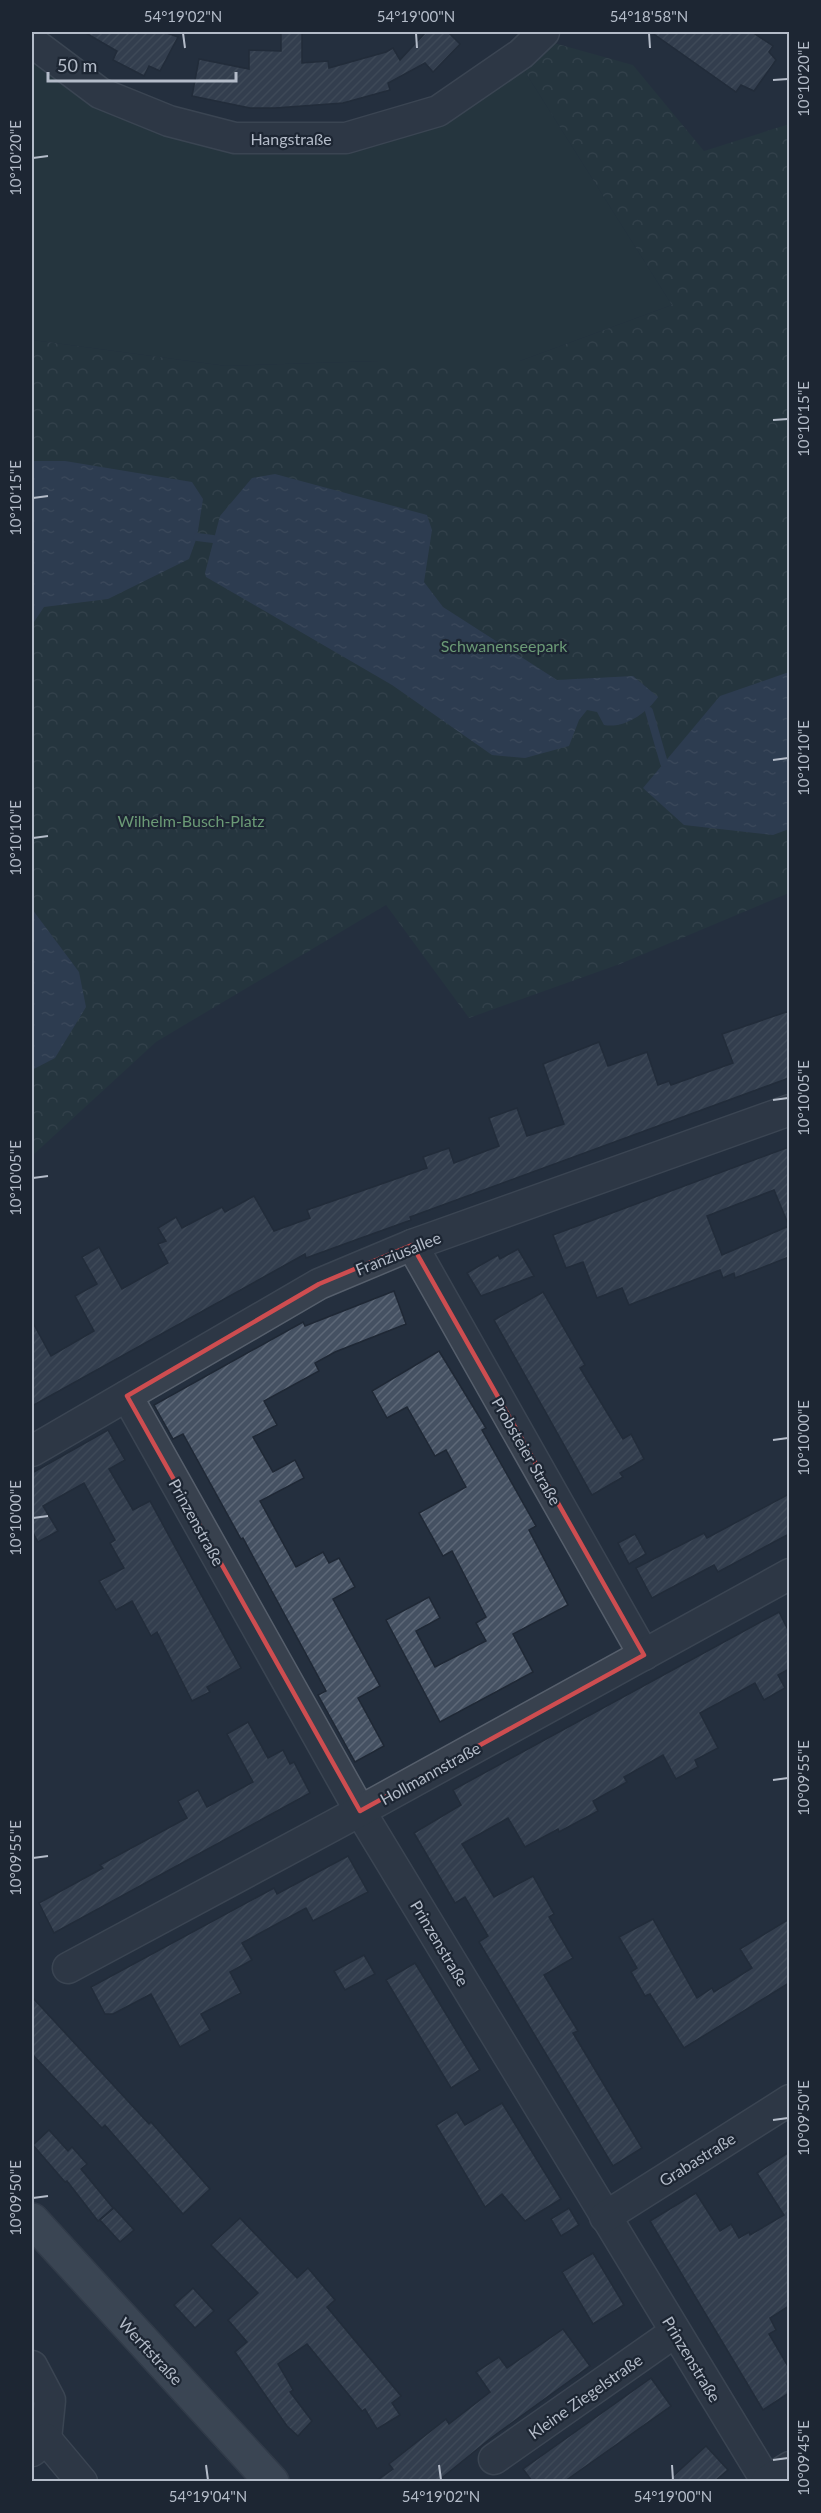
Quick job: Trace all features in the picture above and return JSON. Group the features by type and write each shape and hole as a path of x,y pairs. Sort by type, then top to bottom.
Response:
{"main road":[{"name":"Werftstraße","path":"32,2220 272,2481"}],"street":[{"name":"Hangstraße","path":"32,42 100,93 169,121 235,138 346,138 438,111 521,54 544,32"},
{"name":"Franziusallee","path":"32,1451 319,1284 412,1245 789,1110"},
{"name":"Probsteier Straße","path":"412,1245 644,1655"},
{"name":"Prinzenstraße","path":"127,1396 360,1811 766,2481"},
{"name":"Hollmannstraße","path":"68,1968 360,1811 789,1574"},
{"name":"Grabastraße","path":"605,2217 789,2100"},
{"name":"Kleine Ziegelstraße","path":"494,2459 675,2332"},
{"path":"32,2366 50,2400 39,2445 82,2481"},
{"path":"766,2481 789,2467"}],"highlighted area":[{"path":"412,1245 644,1655 360,1811 127,1396 319,1284"}],"green space":[{"name":"Schwanenseepark","path":"554,43 633,65 704,151 789,124 789,893 620,964 469,1018 386,905 156,1042 32,1156 32,340 226,366 379,361 520,361 672,305 524,70"},
{"path":"32,60 157,132 437,123 524,70 672,305 520,361 379,361 226,366 32,340"}],"water":[{"path":"32,461 65,461 192,482 203,499 197,537 189,559 108,599 44,607 32,625"},
{"path":"275,474 427,515 432,530 424,582 443,607 557,680 633,676 658,697 648,709 634,719 619,725 604,725 597,712 587,710 579,720 569,746 525,758 492,755 392,685 206,577 205,573 220,516 252,478"},
{"path":"789,672 789,829 773,835 684,825 643,788 720,696"},
{"path":"32,909 79,972 86,1007 55,1058 32,1070"}],"building":[{"path":"84,32 164,32 178,37 160,71 149,66 144,76 113,60 117,51"},
{"path":"281,32 302,32 302,63 328,61 329,68 393,48 400,60 426,32 448,32 460,44 433,72 425,63 388,83 390,90 343,103 250,108 192,96 199,59 249,69 249,50 281,51"},
{"path":"651,32 752,32 773,46 769,52 776,60 754,91 741,85 736,92"},
{"path":"789,1011 789,1078 410,1217 411,1220 306,1258 305,1254 32,1406 32,1321 51,1356 94,1331 75,1296 97,1284 82,1257 99,1247 122,1289 168,1263 158,1244 166,1241 158,1228 176,1217 182,1228 222,1207 225,1212 254,1196 274,1231 310,1218 307,1210 427,1168 423,1157 449,1148 454,1163 499,1146 489,1118 517,1108 527,1136 564,1124 543,1064 599,1042 608,1066 647,1052 658,1085 669,1081 671,1085 733,1063 722,1034"},
{"path":"789,1147 789,1226 789,1257 735,1278 734,1273 723,1278 720,1270 629,1305 622,1288 597,1298 583,1262 566,1268 553,1235","holes":["774,1190 789,1226 722,1255 707,1216"]},
{"path":"518,1249 534,1276 481,1296 467,1273 498,1255 500,1259"},
{"path":"394,1291 406,1324 335,1352 315,1363 319,1371 264,1401 277,1425 253,1437 273,1472 295,1460 304,1478 260,1501 296,1567 323,1552 329,1563 339,1558 355,1587 333,1599 380,1686 358,1698 384,1746 355,1762 318,1695 326,1691 243,1538 241,1539 183,1434 173,1439 154,1405 303,1322 305,1326"},
{"path":"543,1292 585,1365 580,1368 623,1439 631,1434 644,1459 620,1473 623,1477 592,1495 494,1320"},
{"path":"439,1351 486,1428 482,1430 536,1526 529,1530 568,1605 513,1634 533,1672 440,1722 386,1620 429,1597 440,1618 416,1631 435,1667 486,1641 476,1623 486,1617 452,1551 443,1556 419,1513 466,1487 446,1450 435,1456 407,1407 387,1418 372,1391"},
{"path":"108,1430 125,1460 109,1469 133,1510 150,1501 241,1668 207,1687 210,1692 192,1701 157,1632 151,1636 132,1601 116,1610 99,1581 124,1568 110,1543 115,1540 84,1483 43,1506 58,1531 38,1542 32,1531 32,1473"},
{"path":"789,1494 789,1534 718,1572 714,1565 652,1598 636,1568 704,1533 707,1538"},
{"path":"635,1534 646,1554 629,1564 618,1543"},
{"path":"779,1612 789,1632 789,1669 778,1675 785,1688 764,1700 755,1683 700,1713 718,1748 695,1760 698,1767 676,1779 663,1755 624,1777 627,1782 593,1801 598,1811 525,1847 508,1818 462,1844 494,1897 533,1876 554,1914 549,1917 573,1958 544,1975 578,2031 573,2033 642,2148 613,2166 479,1942 488,1936 465,1897 455,1903 414,1833 461,1805 453,1790"},
{"path":"248,1722 268,1758 283,1750 290,1764 294,1762 310,1793 54,1933 39,1903 103,1868 100,1865 187,1818 178,1801 198,1790 207,1807 253,1782 227,1734"},
{"path":"348,1856 368,1892 313,1921 306,1908 242,1943 252,1960 230,1972 241,1993 201,2014 210,2030 180,2047 151,1994 113,2014 105,2014 91,1987 274,1888 277,1894"},
{"path":"653,1919 697,1998 712,1988 714,1992 752,1968 740,1949 789,1919 789,1983 684,2048 650,1994 645,1996 631,1972 637,1968 619,1937"},
{"path":"364,1955 375,1974 345,1990 334,1971"},
{"path":"415,1963 480,2070 451,2088 386,1980"},
{"path":"32,1997 149,2124 151,2122 210,2189 183,2214 105,2125 102,2128 32,2054"},
{"path":"502,2103 561,2199 525,2221 502,2194 485,2207 436,2125 457,2112 465,2125"},
{"path":"49,2130 68,2151 72,2147 87,2164 81,2169 113,2208 98,2221 67,2181 65,2182 33,2145"},
{"path":"789,2152 789,2306 770,2318 776,2330 769,2334 789,2368 789,2393 763,2410 650,2221 696,2193 720,2231 731,2224 739,2238 749,2232 750,2235 784,2215 757,2173"},
{"path":"114,2208 134,2230 120,2242 100,2220"},
{"path":"569,2208 579,2225 561,2236 551,2219"},
{"path":"240,2218 297,2278 308,2268 335,2300 327,2307 401,2396 392,2403 400,2415 377,2429 365,2409 362,2411 307,2344 278,2364 293,2390 290,2392 312,2421 298,2436 287,2426 235,2352 247,2342 228,2320 258,2293 211,2245"},
{"path":"593,2253 624,2305 593,2324 562,2272"},
{"path":"193,2288 214,2311 195,2328 174,2305"},
{"path":"563,2329 590,2366 491,2438 438,2481 376,2481 393,2469 389,2464 446,2419 449,2424 490,2392 476,2372 499,2357 507,2368"},
{"path":"651,2378 671,2406 565,2481 532,2481 523,2469"},
{"path":"706,2446 728,2470 715,2481 668,2481"}],"waterway":[{"path":"197,537 213,539"},
{"path":"649,711 664,763"}],"park label":[{"name":"Wilhelm-Busch-Platz","path":"191,820"}]}
